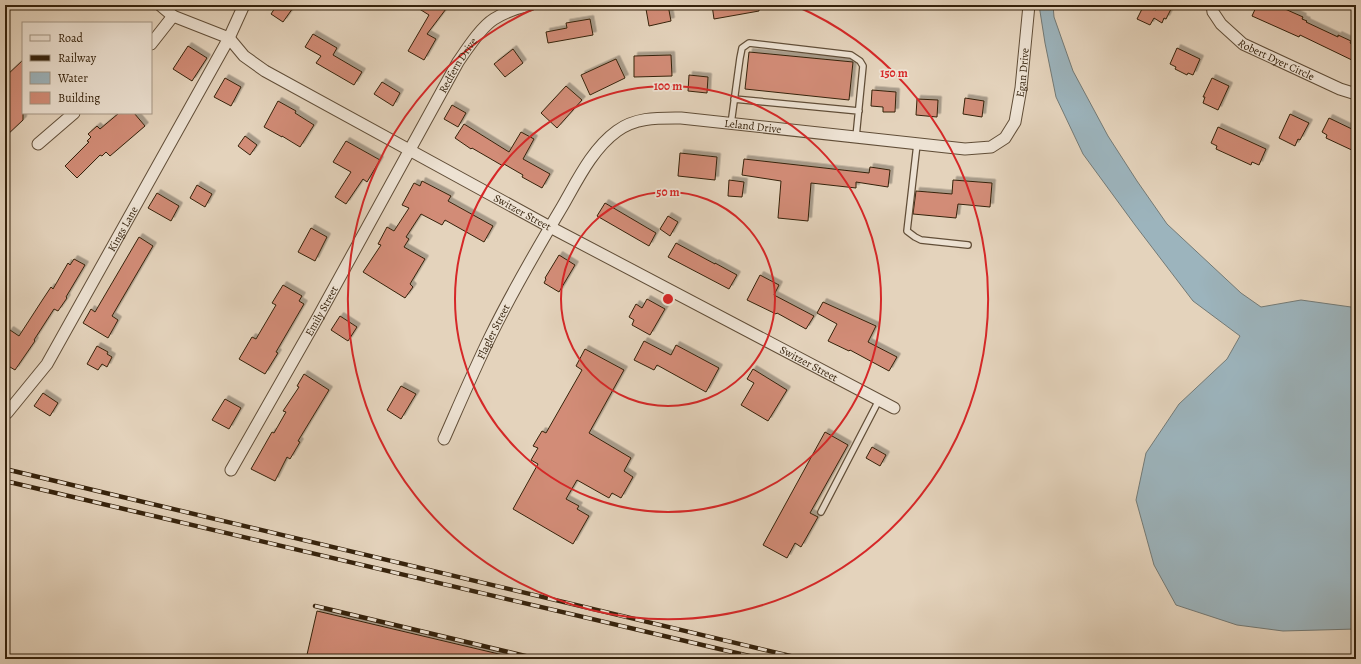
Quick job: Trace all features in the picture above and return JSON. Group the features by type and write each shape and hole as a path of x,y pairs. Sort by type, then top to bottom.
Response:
{"street":[{"name":"Switzer Street","path":"160,5 174,16 229,38 244,56 265,71 410,149 550,227 894,408"},
{"name":"Kings Lane","path":"7,413 47,364 229,38 244,5"},
{"name":"Redfern Drive","path":"410,149 458,62 474,40 493,19 514,9 530,5"},
{"name":"Egan Drive","path":"1005,138 1015,122 1021,88 1029,5"},
{"name":"Robert Dyer Circle","path":"1212,5 1221,24 1243,44 1340,89 1356,94"},
{"path":"152,43 174,16"},
{"path":"38,144 73,114"},
{"name":"Leland Drive","path":"550,227 599,148 617,131 632,122 654,118 681,118 965,149 991,147 1005,138"},
{"name":"Emily Street","path":"230,470 318,317 410,149"},
{"name":"Flagler Street","path":"444,439 490,336 550,227"}],"lane":[{"path":"731,124 742,48 749,43 851,54 860,61 863,66 856,137"},
{"path":"734,99 859,111"},
{"path":"917,144 907,231 915,238 921,240 968,245"},
{"path":"821,512 879,400"}],"water":[{"path":"1039,5 1053,5 1054,17 1073,71 1108,136 1167,224 1241,293 1261,307 1301,300 1356,307 1356,629 1283,631 1237,625 1176,605 1154,565 1136,500 1146,453 1179,404 1227,359 1240,336 1193,301 1083,154 1056,97"}],"building":[{"path":"277,5 295,5 283,22 271,14"},
{"path":"413,5 449,5 427,34 436,39 424,60 408,51 429,15"},
{"path":"668,5 671,21 649,26 646,9"},
{"path":"712,5 759,5 759,11 714,19"},
{"path":"1144,5 1156,10 1158,5 1173,5 1166,19 1164,18 1162,23 1154,18 1150,25 1137,19"},
{"path":"1257,5 1276,5 1303,17 1302,19 1307,21 1306,22 1338,37 1338,35 1351,41 1350,43 1356,46 1356,62 1300,35 1299,37 1252,16"},
{"path":"590,19 593,35 548,43 546,32 567,28 566,23"},
{"path":"313,34 337,48 333,55 362,72 354,85 316,63 321,56 305,47"},
{"path":"188,46 207,58 192,81 173,69"},
{"path":"1177,48 1200,59 1193,75 1188,73 1187,75 1175,69 1176,67 1170,64"},
{"path":"513,49 523,63 505,77 494,64"},
{"path":"749,52 853,62 849,100 745,89"},
{"path":"671,55 672,76 634,77 634,56"},
{"path":"616,59 625,78 590,95 581,75"},
{"path":"22,61 23,120 5,137 5,77"},
{"path":"689,75 708,77 707,93 688,91"},
{"path":"225,78 241,87 231,106 214,97"},
{"path":"1212,78 1229,86 1218,110 1203,103 1205,97 1203,97"},
{"path":"382,82 400,93 393,106 374,94"},
{"path":"566,86 582,100 557,128 541,113"},
{"path":"872,90 896,92 895,112 883,112 883,107 871,106"},
{"path":"965,98 984,101 982,117 963,114"},
{"path":"917,99 938,100 937,117 916,115"},
{"path":"278,101 296,111 295,113 314,125 300,147 264,127"},
{"path":"452,105 466,113 458,127 444,119"},
{"path":"118,114 135,114 145,126 110,156 106,152 102,156 100,155 77,178 65,166 89,142 87,141 91,137 88,134 97,126 100,129"},
{"path":"1290,114 1309,123 1295,146 1279,138"},
{"path":"1329,118 1356,131 1356,152 1326,138 1327,135 1322,132"},
{"path":"464,124 509,152 521,132 534,139 523,159 550,174 542,188 522,177 523,175 504,164 503,166 472,148 471,149 455,138"},
{"path":"1218,127 1266,149 1259,165 1252,162 1251,165 1216,149 1217,146 1211,143"},
{"path":"245,136 257,145 250,155 238,146"},
{"path":"346,141 380,160 367,182 363,179 346,204 335,197 351,172 333,162"},
{"path":"680,153 717,157 715,180 678,176"},
{"path":"744,159 869,173 870,167 890,170 888,187 856,182 856,188 811,183 808,221 778,218 781,181 742,175"},
{"path":"729,180 744,182 742,197 728,196"},
{"path":"953,180 992,183 990,207 958,204 956,218 913,214 916,191 952,194"},
{"path":"422,181 451,196 448,201 493,226 484,242 445,220 442,225 421,214 406,237 409,239 404,247 425,259 410,284 413,287 405,298 363,272 381,245 378,244 387,227 394,231 409,208 402,205 414,183 420,186"},
{"path":"197,185 212,194 205,207 190,198"},
{"path":"157,193 179,206 171,221 148,208"},
{"path":"605,203 656,233 649,246 597,216"},
{"path":"668,216 678,222 670,236 660,229"},
{"path":"311,228 327,237 315,261 298,252"},
{"path":"139,237 153,246 112,316 118,320 108,338 83,323 91,309 95,312"},
{"path":"676,243 737,275 729,289 668,257"},
{"path":"559,255 575,265 559,292 544,283 545,278"},
{"path":"74,259 85,265 66,297 67,298 58,311 54,309 34,340 35,341 15,370 5,364 5,337 10,330 19,336 51,287 53,289 68,263 70,265"},
{"path":"760,275 779,285 774,295 814,316 806,329 777,313 776,314 747,300"},
{"path":"283,285 302,296 299,301 304,304 265,374 239,359 252,337 256,339 276,305 272,303"},
{"path":"647,299 665,309 650,335 632,325 634,320 629,317 636,304 642,308"},
{"path":"823,302 876,326 868,342 897,357 889,371 850,350 849,351 828,341 837,324 817,313"},
{"path":"340,316 357,327 348,341 331,330"},
{"path":"644,341 671,355 676,345 719,368 706,392 657,365 654,370 634,360"},
{"path":"97,346 108,352 107,354 112,357 107,367 102,364 98,370 87,364"},
{"path":"585,349 624,370 589,433 631,458 624,471 633,477 621,498 612,493 609,498 577,480 566,499 579,506 577,509 589,516 573,544 513,509 538,464 531,460 538,448 533,446 542,431 546,433 582,370 576,366"},
{"path":"753,369 787,390 768,421 741,405 754,383 747,379"},
{"path":"304,374 329,390 298,441 300,442 290,459 287,457 275,481 251,469 272,432 274,433 286,412 283,411 299,387 297,386"},
{"path":"401,386 416,394 401,419 387,410"},
{"path":"43,393 58,403 50,416 34,406"},
{"path":"225,399 241,408 229,429 212,420"},
{"path":"825,432 848,445 810,513 818,517 801,547 795,543 787,558 763,545"},
{"path":"872,447 886,455 880,466 866,458"},
{"path":"317,611 503,655 502,659 306,659"}],"railway":[{"path":"5,469 803,659"},
{"path":"5,481 762,659"},
{"path":"315,606 538,659"}]}
